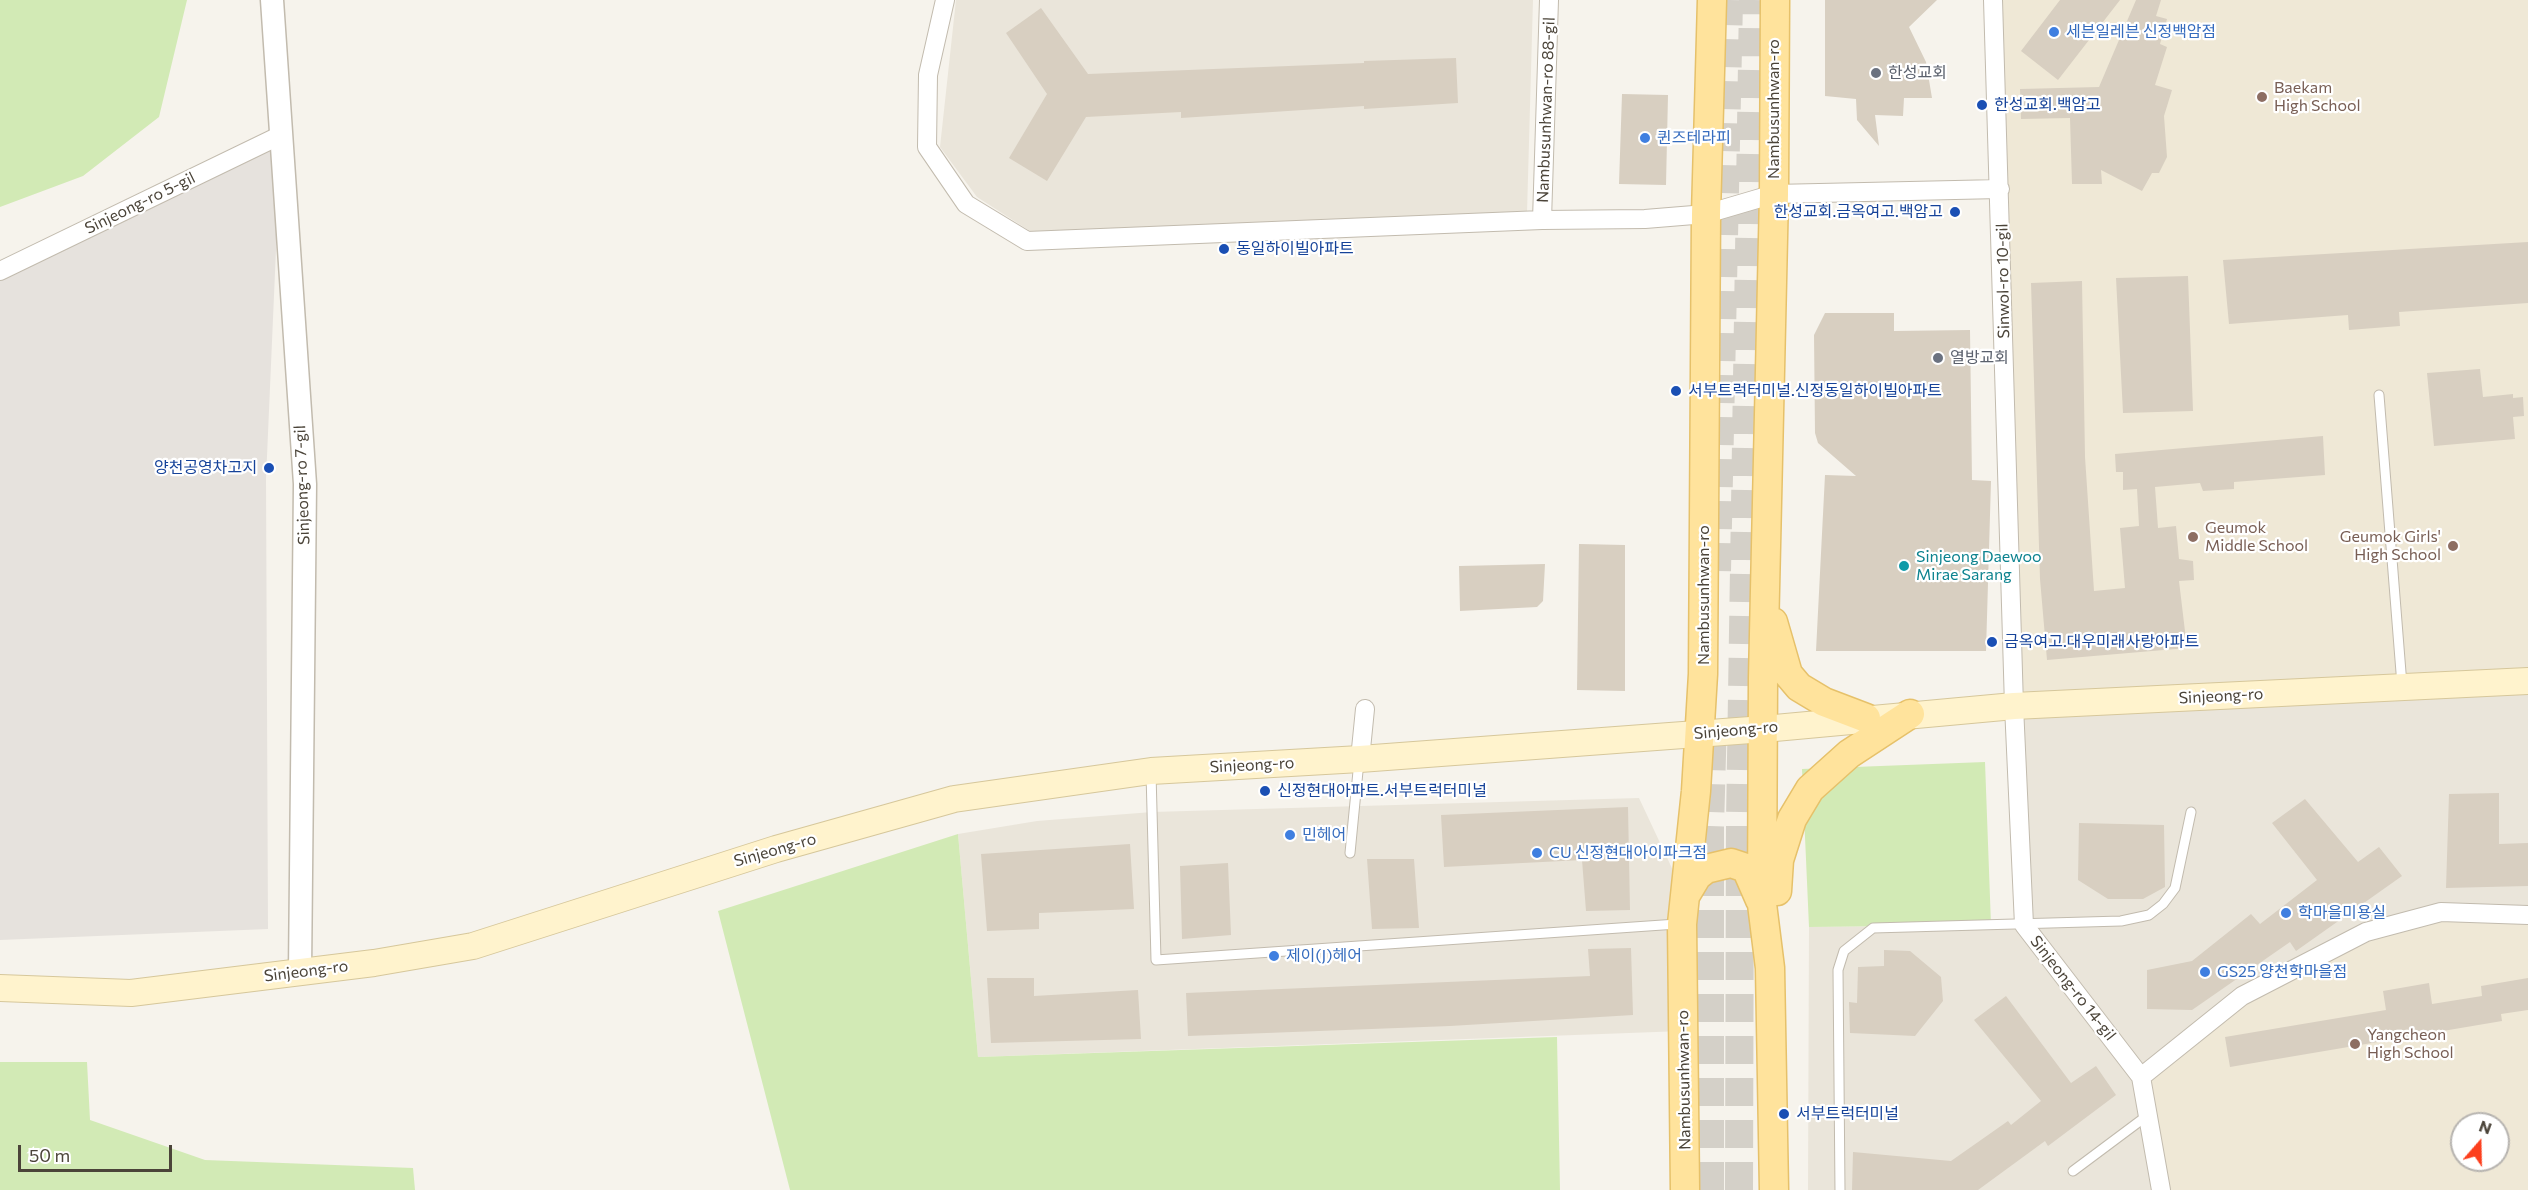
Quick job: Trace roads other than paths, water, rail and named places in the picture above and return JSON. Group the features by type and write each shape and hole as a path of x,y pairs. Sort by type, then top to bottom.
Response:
{"main road":[{"name":"Nambusunhwan-ro","path":"1685,1190 1683,910 1696,791 1703,674 1706,214 1712,0"},
{"name":"Nambusunhwan-ro","path":"1774,1190 1770,968 1761,904 1764,592 1774,194 1775,0"},
{"path":"1764,592 1788,674 1799,687 1824,702 1866,718"},
{"name":"Sinjeong-ro","path":"0,988 131,993 374,963 473,946 776,849 954,800 1151,771 1360,759 1764,729 2014,706 2528,681"},
{"path":"1770,968 1779,860 1792,819 1810,789 1828,771 1849,754 1910,714"},
{"path":"1683,910 1697,876 1706,869 1731,863 1746,868 1761,904"}],"street":[{"name":"Sinjeong-ro 7-gil","path":"272,0 305,484 300,972"},
{"path":"945,0 928,75 927,147 966,204 1027,241 1542,220 1645,219 1706,214 1774,194 2000,189"},
{"name":"Nambusunhwan-ro 88-gil","path":"1542,220 1549,0"},
{"name":"Sinwol-ro 10-gil","path":"1996,2 2014,706"},
{"name":"Sinjeong-ro 5-gil","path":"0,271 281,135"},
{"name":"Sinjeong-ro 14-gil","path":"2014,706 2024,925 2141,1077 2161,1190"},
{"path":"1360,759 1365,709"},
{"path":"2141,1077 2242,996 2366,932 2441,912 2528,915"}],"lane":[{"path":"2379,395 2402,687"},
{"path":"1350,853 1360,759"},
{"path":"1151,771 1156,960 1683,910"},
{"path":"1840,1190 1838,970 1844,951 1873,928 2121,921 2149,915 2163,904 2175,888 2191,812"},
{"path":"2073,1171 2148,1115"}],"tunnel":[{"path":"1717,571 1729,0"},
{"path":"1739,1190 1740,822 1753,0"},
{"path":"1710,1190 1710,828 1713,719"}],"place":[{"name":"세븐일레븐 신정백암점","path":"2054,32"},
{"name":"한성교회","path":"1876,73"},
{"name":"Baekam High School","path":"2262,97"},
{"name":"한성교회.백암고","path":"1982,105"},
{"name":"퀸즈테라피","path":"1645,138"},
{"name":"한성교회.금옥여고.백암고","path":"1955,212"},
{"name":"동일하이빌아파트","path":"1224,249"},
{"name":"열방교회","path":"1938,358"},
{"name":"서부트럭터미널.신정동일하이빌아파트","path":"1676,391"},
{"name":"양천공영차고지","path":"269,468"},
{"name":"Geumok Middle School","path":"2193,537"},
{"name":"Geumok Girls' High School","path":"2453,546"},
{"name":"Sinjeong Daewoo Mirae Sarang","path":"1904,566"},
{"name":"금옥여고.대우미래사랑아파트","path":"1992,642"},
{"name":"신정현대아파트.서부트럭터미널","path":"1265,791"},
{"name":"민헤어","path":"1290,835"},
{"name":"CU 신정현대아이파크점","path":"1537,853"},
{"name":"학마을미용실","path":"2286,913"},
{"name":"제이(J)헤어","path":"1274,956"},
{"name":"GS25 양천학마을점","path":"2205,972"},
{"name":"Yangcheon High School","path":"2355,1044"},
{"name":"서부트럭터미널","path":"1784,1114"}]}
